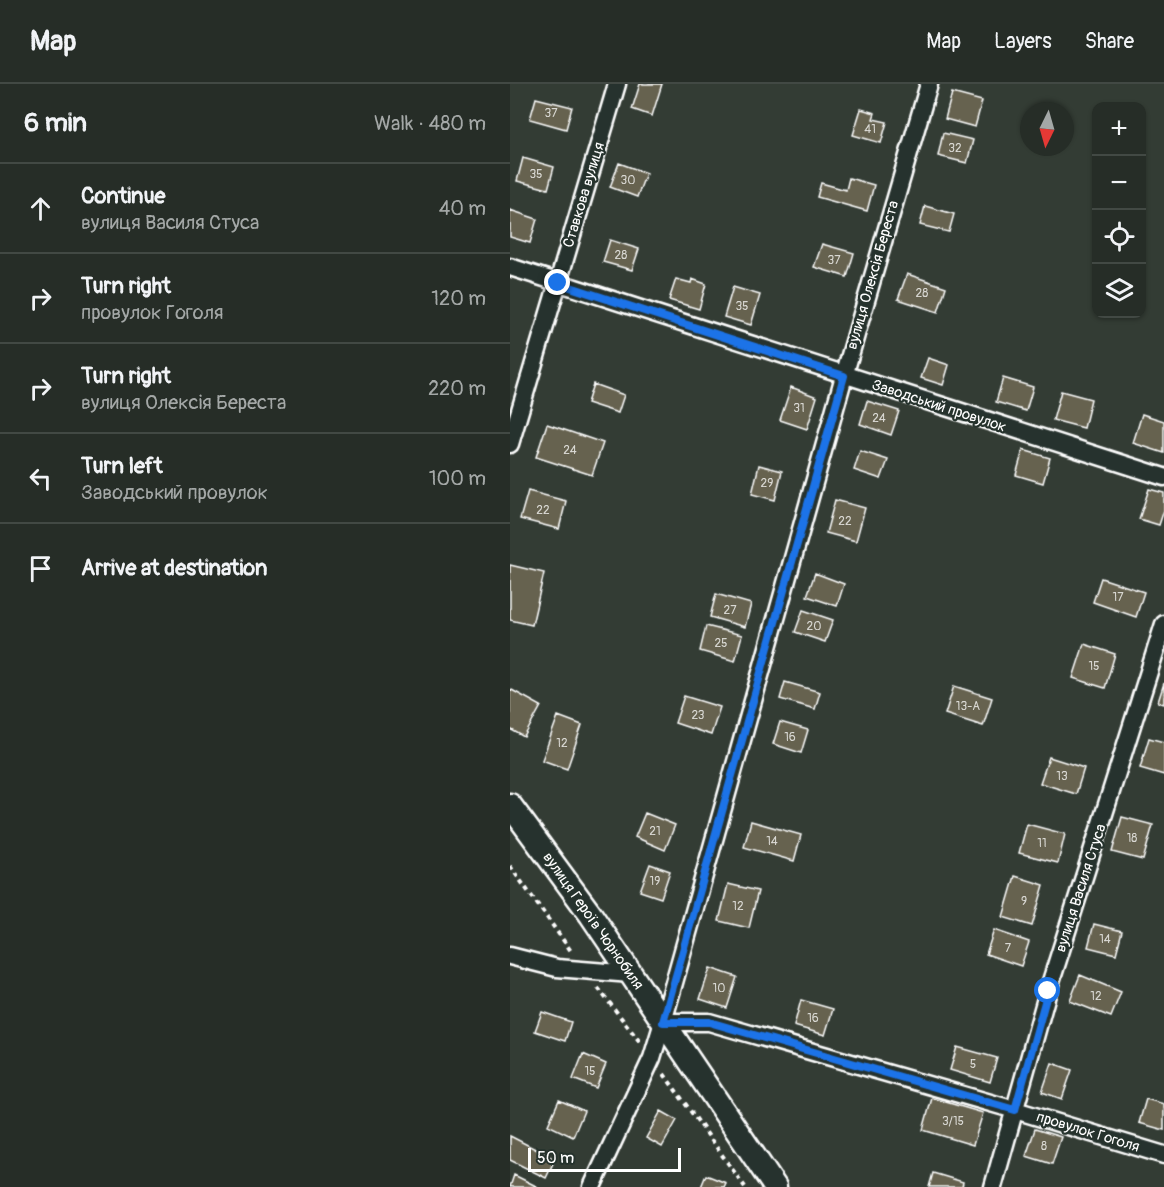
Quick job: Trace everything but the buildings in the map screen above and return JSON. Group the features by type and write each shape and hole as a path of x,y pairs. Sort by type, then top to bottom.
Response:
{"street":[{"name":"Ставкова вулиця","path":"510,444 617,84"},
{"name":"вулиця Олексія Береста","path":"592,1187 652,1058 663,1022 844,376 929,84"},
{"name":"Заводський провулок","path":"510,267 1164,477"},
{"name":"вулиця Василя Стуса","path":"993,1187 1048,991 1164,624"},
{"name":"вулиця Героїв Чорнобиля","path":"510,805 591,915 775,1187"},
{"path":"510,956 557,968 631,974"},
{"name":"провулок Гоголя","path":"663,1022 709,1022 1164,1155"}],"path":[{"path":"510,866 744,1187"}],"route":[{"path":"558,283 844,376 663,1022 709,1022 1015,1110 1048,991"}]}
